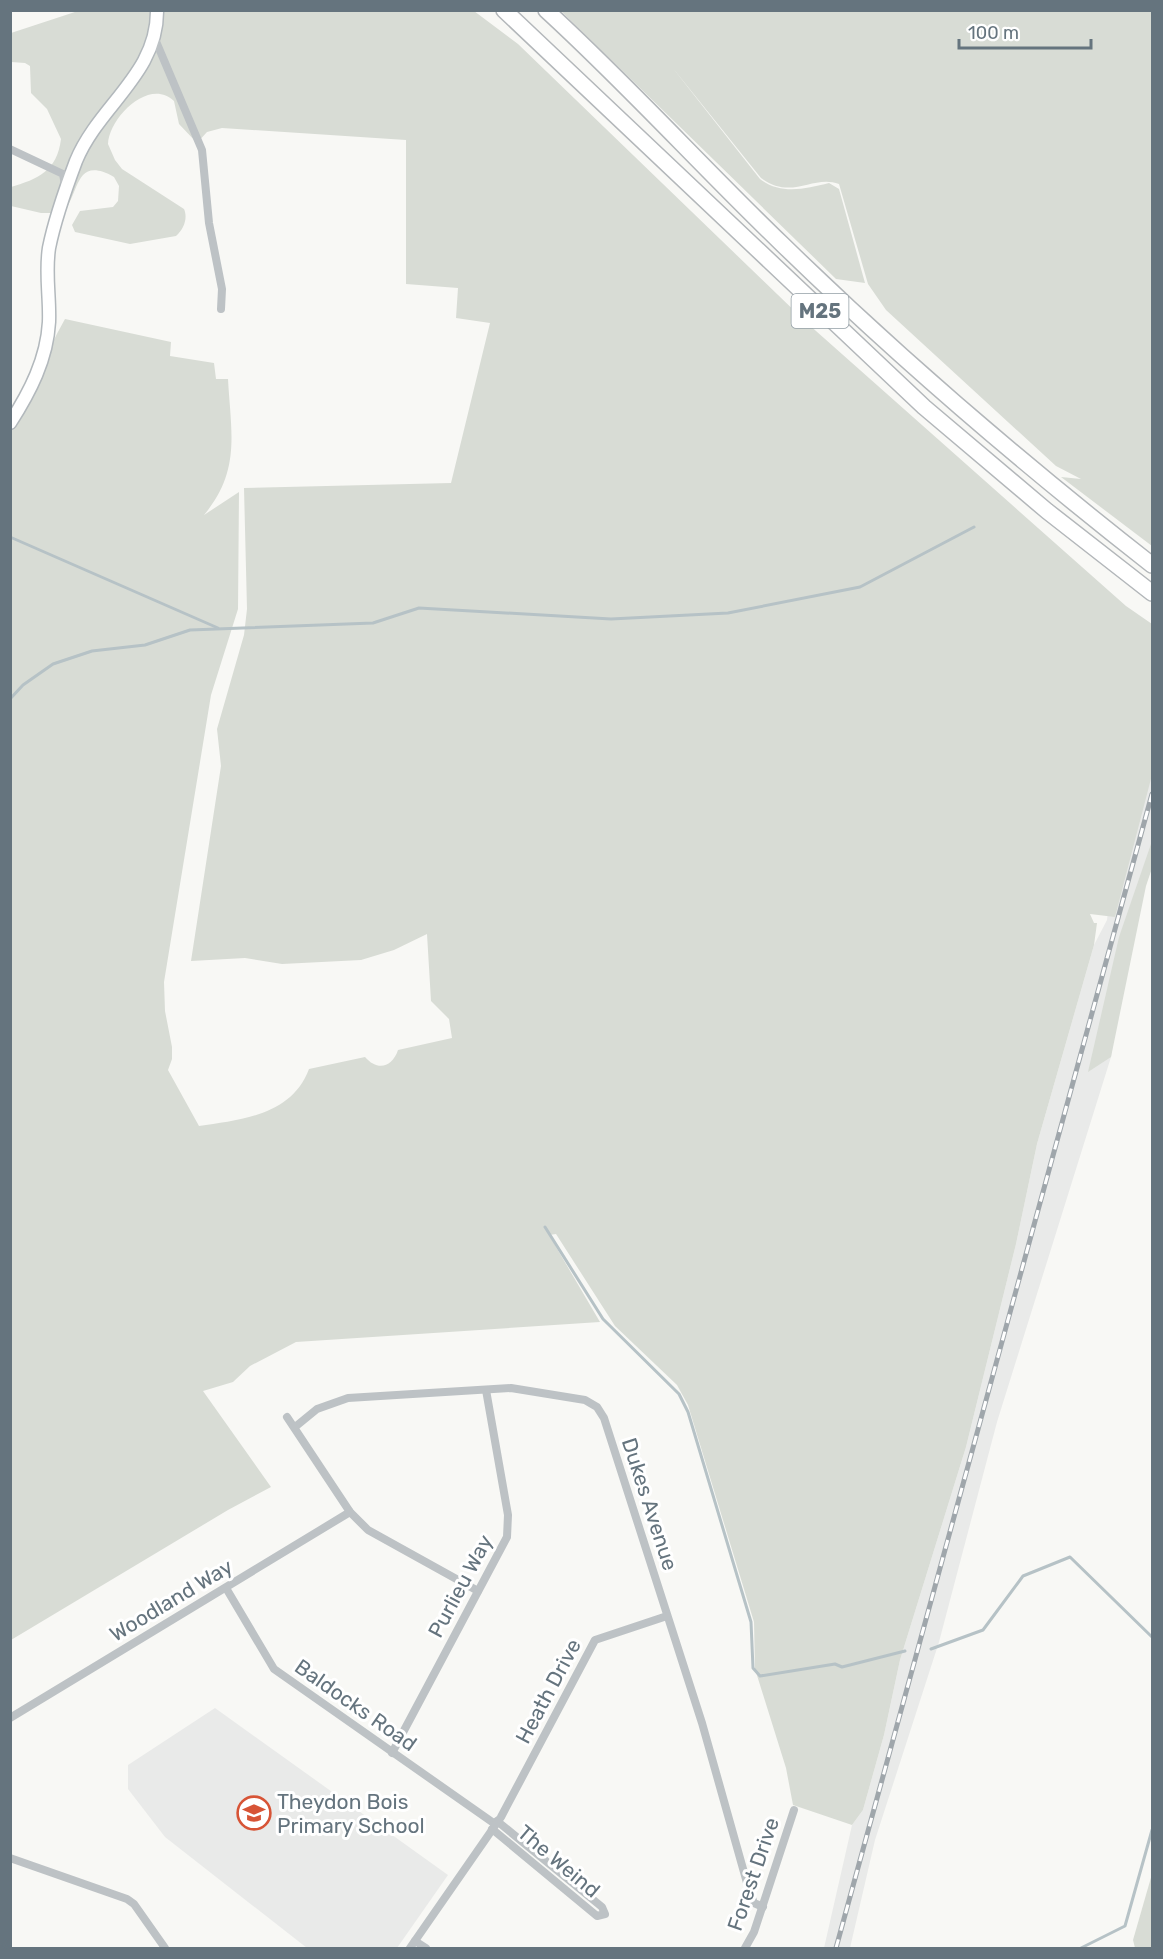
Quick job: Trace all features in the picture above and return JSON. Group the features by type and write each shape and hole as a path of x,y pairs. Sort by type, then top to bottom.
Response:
{"highway":[{"name":"M25","path":"504,10 924,407 1039,504 1152,593"},
{"name":"M25","path":"546,10 781,243 900,355 1019,459 1152,565"}],"street":[{"path":"10,423 44,356 49,319 47,283 49,250 77,160 106,111 138,73 155,39 157,10"},
{"path":"155,39 202,150 209,223 222,289 221,309"},
{"path":"10,149 63,174 65,198"},
{"name":"Dukes Avenue","path":"295,1427 317,1409 348,1398 511,1388 585,1400 597,1407 604,1418 702,1723 754,1903 763,1907"},
{"name":"Purlieu Way","path":"392,1753 507,1537 508,1515 486,1390"},
{"path":"287,1417 350,1512 368,1530 478,1591"},
{"name":"Woodland Way","path":"10,1718 350,1512"},
{"name":"Baldocks Road","path":"226,1588 274,1669 495,1825"},
{"name":"Heath Drive","path":"413,1945 495,1825 595,1640 666,1616"},
{"name":"Forest Drive","path":"745,1948 754,1932 763,1907 794,1810"},
{"name":"The Weind","path":"495,1825 602,1907 605,1914 597,1916 495,1825"},
{"path":"10,1858 128,1899 135,1904 165,1948"},
{"path":"413,1945 426,1948"}],"shaded area":[{"path":"81,10 474,11 518,44 807,323 1126,606 1152,624 1152,775 1115,917 1090,914 1094,923 1097,923 1094,945 1037,1144 1016,1244 966,1447 900,1660 884,1735 863,1810 852,1825 793,1805 786,1768 755,1669 754,1622 688,1405 677,1385 615,1326 556,1234 549,1235 600,1322 296,1342 250,1366 233,1382 203,1391 271,1487 228,1510 11,1640 10,432 65,319 171,342 170,356 214,363 216,379 228,379 231,434 229,467 216,499 204,515 239,492 238,609 211,695 164,982 165,1011 172,1047 172,1059 168,1070 199,1126 232,1121 278,1106 291,1096 309,1069 365,1057 374,1064 384,1066 392,1061 398,1050 452,1038 449,1019 431,1001 427,934 394,950 361,960 282,964 245,958 191,961 221,766 217,729 244,635 247,609 244,488 451,483 490,323 456,318 458,288 406,284 406,140 222,128 207,132 197,143 179,124 174,101 164,95 153,94 142,97 123,113 115,123 108,144 122,169 184,209 185,223 176,236 130,244 75,232 72,225 80,211 113,207 118,201 119,186 114,177 101,171 84,174 62,213 41,213 11,206 11,187 30,181 45,172 55,159 61,139 47,109 31,93 30,66 25,63 11,62 11,33"},
{"path":"561,11 1152,11 1152,546 1061,477 1081,479 1056,466 886,310 868,284 839,184 820,182 783,187 761,178 672,67 760,179 768,184 785,189 802,189 829,183 839,189 865,283 836,279"},
{"path":"1152,714 1152,868 1131,920 1111,1057 997,1422 939,1642 875,1840 850,1948 824,1948 852,1825 863,1810 884,1735 900,1660 966,1447 1016,1244 1037,1144 1094,945 1107,920 1111,887"},
{"path":"1152,841 1152,868 1146,886 1111,1057 1088,1072 1119,937"},
{"name":"Theydon Bois Primary School","path":"215,1708 448,1875 397,1948 307,1948 165,1837 128,1789 128,1765"},
{"path":"1152,1874 1152,1948 1135,1948 1133,1940"}],"waterway":[{"path":"10,699 23,685 53,664 92,651 145,645 190,630 373,623 419,608 611,619 728,613 860,587 974,527"},
{"path":"10,537 218,628"},
{"path":"545,1227 603,1319 679,1394 688,1412 751,1622 753,1668 760,1676 835,1664 842,1667 905,1651"},
{"path":"931,1649 983,1630 1023,1576 1070,1557 1152,1637"},
{"path":"1081,1948 1125,1926 1152,1830"}],"railway":[{"path":"836,1948 1152,794"}],"place":[{"name":"Theydon Bois Primary School","path":"254,1813"}]}
